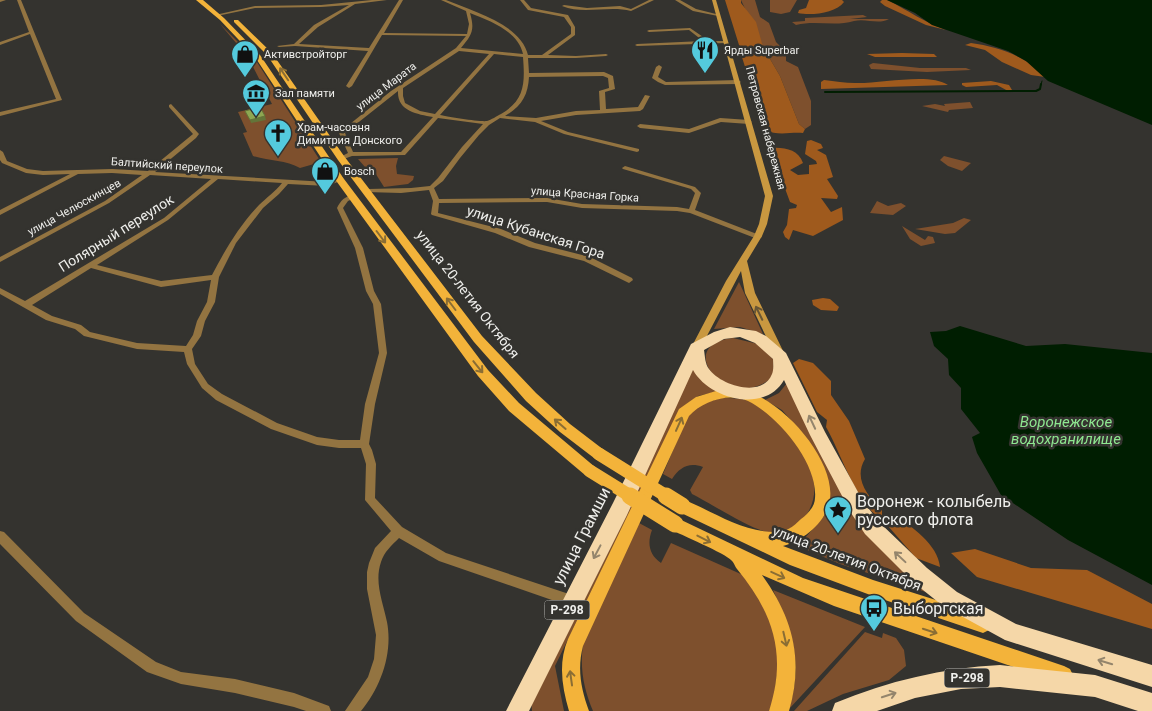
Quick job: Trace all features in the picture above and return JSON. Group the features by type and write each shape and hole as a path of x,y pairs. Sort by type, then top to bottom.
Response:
{"highway":[{"path":"781,357 781,375 777,382 769,389 740,393 723,388 704,375 699,366 696,348 718,334 738,332 763,340 781,357 838,473 872,528 891,549 937,590 980,617 1012,633 1152,676"},
{"name":"Петровская набережная","path":"630,487 696,348"},
{"name":"улица Грамши","path":"519,709 630,487"},
{"name":"Р-298","path":"843,711 914,687 961,678 1000,676 1095,686 1152,704"}],"main road":[{"name":"улица 20-летия Октября","path":"199,0 222,14 270,54 346,156 368,192 478,339 531,397 565,428 599,454 682,506 737,533 834,575 1012,633"},
{"name":"улица 20-летия Октября","path":"212,0 258,56 352,197 496,389 527,419 590,471 675,524 798,584 870,612 1095,686"},
{"name":"Петровская набережная","path":"696,348 730,281 758,236 763,224 769,196 714,0"},
{"path":"743,261 750,293 781,357"},
{"path":"580,711 569,673 569,661 574,645 684,413 694,404 710,397 740,393 769,407 787,424 812,459 822,486 823,496 815,516 795,535 784,539 771,539 737,533"},
{"path":"734,554 762,586 784,634 788,665 784,697 779,711"}],"street":[{"path":"0,1 4,0"},
{"path":"0,114 59,100 30,33 19,0"},
{"path":"222,14 255,7 321,6 357,1 386,0"},
{"path":"349,86 401,0"},
{"path":"368,192 431,188 445,175 460,152 489,123 501,117 522,100 526,75 525,56 521,44 492,20 468,12 443,0"},
{"path":"522,0 530,9 566,16 573,27 573,34 544,56"},
{"path":"564,6 587,9 620,7 631,10 652,0"},
{"path":"677,0 694,10 718,15"},
{"path":"295,45 316,26 357,1"},
{"path":"380,34 469,35 471,24 468,12"},
{"path":"649,31 690,29 707,42"},
{"path":"0,44 30,33"},
{"name":"улица Марата","path":"346,156 342,133 401,88 458,49 469,35"},
{"path":"637,45 726,42"},
{"path":"279,46 295,45 372,50"},
{"path":"458,49 525,56 606,55"},
{"path":"346,156 404,154 493,52"},
{"path":"659,66 655,78 662,83 677,85 690,82 738,82"},
{"path":"526,75 604,74 611,77 612,88 602,91 603,111"},
{"path":"401,88 400,95 403,103 408,108 438,116 489,123"},
{"path":"501,117 536,120 603,111 640,109 648,96"},
{"name":"улица Челюскинцев","path":"0,260 107,202 148,174 196,134 170,106"},
{"path":"536,120 566,133 637,150"},
{"path":"640,126 689,131 720,120 749,122"},
{"name":"Балтийский переулок","path":"0,152 4,162 26,171 42,173 82,171 327,184 340,180"},
{"path":"624,168 693,188 698,193 691,211"},
{"path":"0,213 49,186 82,171"},
{"name":"Полярный переулок","path":"27,304 166,219 216,178"},
{"path":"286,182 261,207 233,242 216,277 211,302 201,321 197,336 188,349 191,364 205,386 219,398 274,426 317,441 339,444 364,444"},
{"path":"431,188 436,201 434,214"},
{"path":"352,197 345,200 340,208 359,248 370,291 377,304 383,353 370,404 364,444 369,451 372,462 370,500 398,531 443,557 572,601"},
{"name":"улица Красная Горка","path":"436,201 547,200 582,206 691,211 758,236"},
{"name":"улица Кубанская Гора","path":"434,214 498,231 532,245 586,259 629,280"},
{"path":"89,265 161,284 216,277"},
{"path":"0,291 27,304 49,318 78,327 87,334 137,346 188,349"},
{"path":"352,711 366,696 376,678 382,639 381,625 372,586 374,569 378,554 398,531"},
{"path":"0,536 67,606 152,666 181,678 235,686 294,700 324,711"}],"shaded area":[{"path":"725,0 741,0 741,3 756,22 763,47 780,76 799,124 805,129 803,133 779,133 765,130 740,51 743,49 739,45"},
{"path":"741,0 755,0 760,17 769,23 776,42 786,52 786,61 798,67 811,101 811,125 805,129 799,124 780,76 763,47"},
{"path":"770,0 797,0 790,12 781,14 770,12"},
{"path":"809,0 842,0 844,2 835,9 823,13 798,13 799,10 806,8"},
{"path":"887,0 946,30 926,25 885,6 880,2"},
{"path":"863,15 867,17 850,19 889,19 885,21 858,20 847,23 796,25 792,22 805,21 805,18"},
{"path":"220,24 255,59 321,162 300,168 289,163 253,156 243,133 247,132 238,112 272,104 248,57"},
{"path":"971,43 1002,50 1021,58 1045,77 1031,75 1002,62 985,50 965,45"},
{"path":"867,54 934,54 937,57 875,57"},
{"path":"873,63 920,68 966,68 971,70 927,72 871,69 869,65"},
{"path":"929,79 948,85 821,89 821,82 824,80 865,83"},
{"path":"991,81 1009,85 1012,90 1008,91 997,85 966,87 962,85 962,83"},
{"path":"970,102 973,108 949,110 948,112 922,106 935,104 945,106 944,104"},
{"path":"811,140 821,144 823,148 817,150 826,155 833,177 827,179 838,196 837,199 821,198 831,212 842,207 843,220 813,236 793,230 789,240 783,232 787,225 789,209 796,208 797,205 790,202 770,148 780,148 794,152 801,158 803,163 790,170 798,175 809,174 809,165 817,164 816,161 805,154 807,141"},
{"path":"944,156 971,163 962,171 948,166 940,160"},
{"path":"398,158 397,174 414,176 413,180 408,184 384,187 372,168 365,167 358,159"},
{"path":"877,201 888,206 901,203 906,206 893,215 870,213"},
{"path":"964,218 971,220 955,233 945,234 915,229 953,223"},
{"path":"902,226 925,240 928,236 933,237 935,243 921,246 910,239"},
{"path":"739,282 763,334 740,327 714,329"},
{"path":"830,299 839,307 837,311 821,310 813,305 812,300"},
{"path":"733,338 758,344 773,359 774,376 757,386 740,388 725,383 713,375 707,364 707,353 715,343"},
{"path":"799,359 813,363 831,381 831,395 849,421 865,459 862,466 861,480 867,493 882,511 882,519 873,513 865,503 850,478 826,427 827,420 817,412 793,363"},
{"path":"695,365 719,391 698,396 680,409 555,666 564,711 532,711 531,699"},
{"path":"787,383 815,442 932,594 840,564 798,546 824,516 802,433 782,410 765,400 779,393"},
{"path":"722,398 745,400 756,403 766,409 787,430 806,457 812,471 813,500 807,514 793,527 774,532 759,530 692,494 690,490 703,467 689,465 678,471 672,479 663,474 688,415 703,403"},
{"path":"895,514 916,530 929,544 938,559 940,567 916,558 888,526 888,518"},
{"path":"639,523 652,530 650,548 654,556 661,563 671,543 743,575 768,611 780,653 773,702 769,711 593,711 583,676 584,639"},
{"path":"975,549 1031,568 1087,570 1152,604 1152,629 977,577 951,553"},
{"path":"773,590 865,627 789,709 795,677 794,648 786,620"},
{"path":"865,632 882,638 883,633 896,638 904,650 906,666 889,680 843,694 807,711 794,711"}],"water":[{"path":"887,0 1152,0 1152,125 1048,81 1026,61 1008,51 932,25 915,13"},
{"name":"Воронежское водохранилище","path":"960,326 1026,346 1065,344 1152,353 1152,585 1068,540 1001,495 977,453 972,437 980,433 961,409 961,388 949,375 948,359 934,346 930,332 946,331"}],"building":[{"name":"Зал памяти","path":"260,107 265,116 250,120 245,111"}],"waterway":[{"path":"1041,85 1042,81"},
{"path":"825,92 1036,91 1040,89 1041,84"}],"place":[{"name":"Ярды Superbar","path":"705,74"},
{"name":"Активстройторг","path":"245,78"},
{"name":"Зал памяти","path":"256,117"},
{"name":"Храм-часовня Димитрия Донского","path":"278,157"},
{"name":"Bosch","path":"325,195"},
{"name":"Воронеж - колыбель русского флота","path":"838,534"},
{"name":"Выборгская","path":"874,632"}]}
